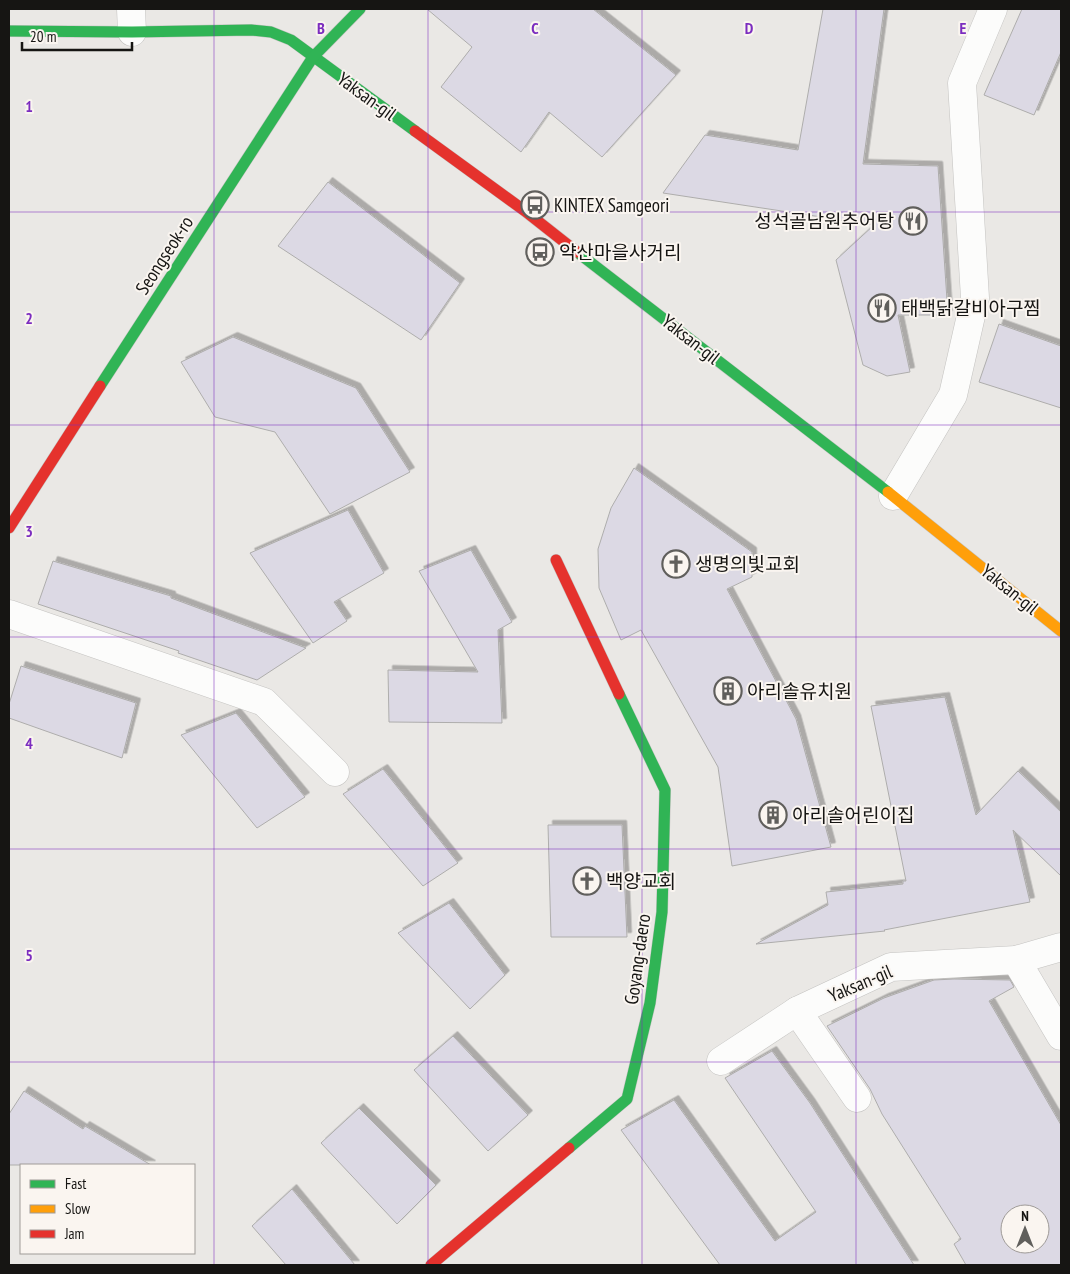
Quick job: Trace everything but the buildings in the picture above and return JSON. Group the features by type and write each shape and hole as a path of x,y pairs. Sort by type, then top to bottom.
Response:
{"street":[{"name":"Seongseok-ro","path":"9,528 313,57 360,9"},
{"path":"893,496 952,395 975,298 962,83 993,9"},
{"name":"Yaksan-gil","path":"9,31 132,20 268,31 288,38 525,211 893,496 1061,631"},
{"name":"Goyang-daero","path":"430,1265 626,1099 650,1003 662,912 665,790 556,560"},
{"path":"9,614 264,702 335,772"},
{"name":"Yaksan-gil","path":"720,1060 796,1011 892,967 1016,960 1061,948"},
{"path":"1016,960 1061,1036"},
{"path":"796,1011 857,1098"}],"traffic: fast":[{"path":"100,386 313,57 360,9"},
{"path":"9,31 132,32 251,30 271,32 291,40 415,131"},
{"path":"577,252 888,492"},
{"path":"569,1148 627,1099 650,1003 662,912 665,790 619,694"}],"traffic: slow":[{"path":"888,492 1061,631"}],"traffic: jam":[{"path":"415,131 525,211 577,252"},
{"path":"9,528 100,386"},
{"path":"556,560 619,694"},
{"path":"431,1265 569,1148"}],"place":[{"name":"KINTEX Samgeori","path":"535,205"},
{"name":"성석골남원추어탕","path":"913,221"},
{"name":"약산마을사거리","path":"540,252"},
{"name":"태백닭갈비아구찜","path":"882,308"},
{"name":"생명의빛교회","path":"676,564"},
{"name":"아리솔유치원","path":"728,691"},
{"name":"아리솔어린이집","path":"773,815"},
{"name":"백양교회","path":"587,881"}]}
